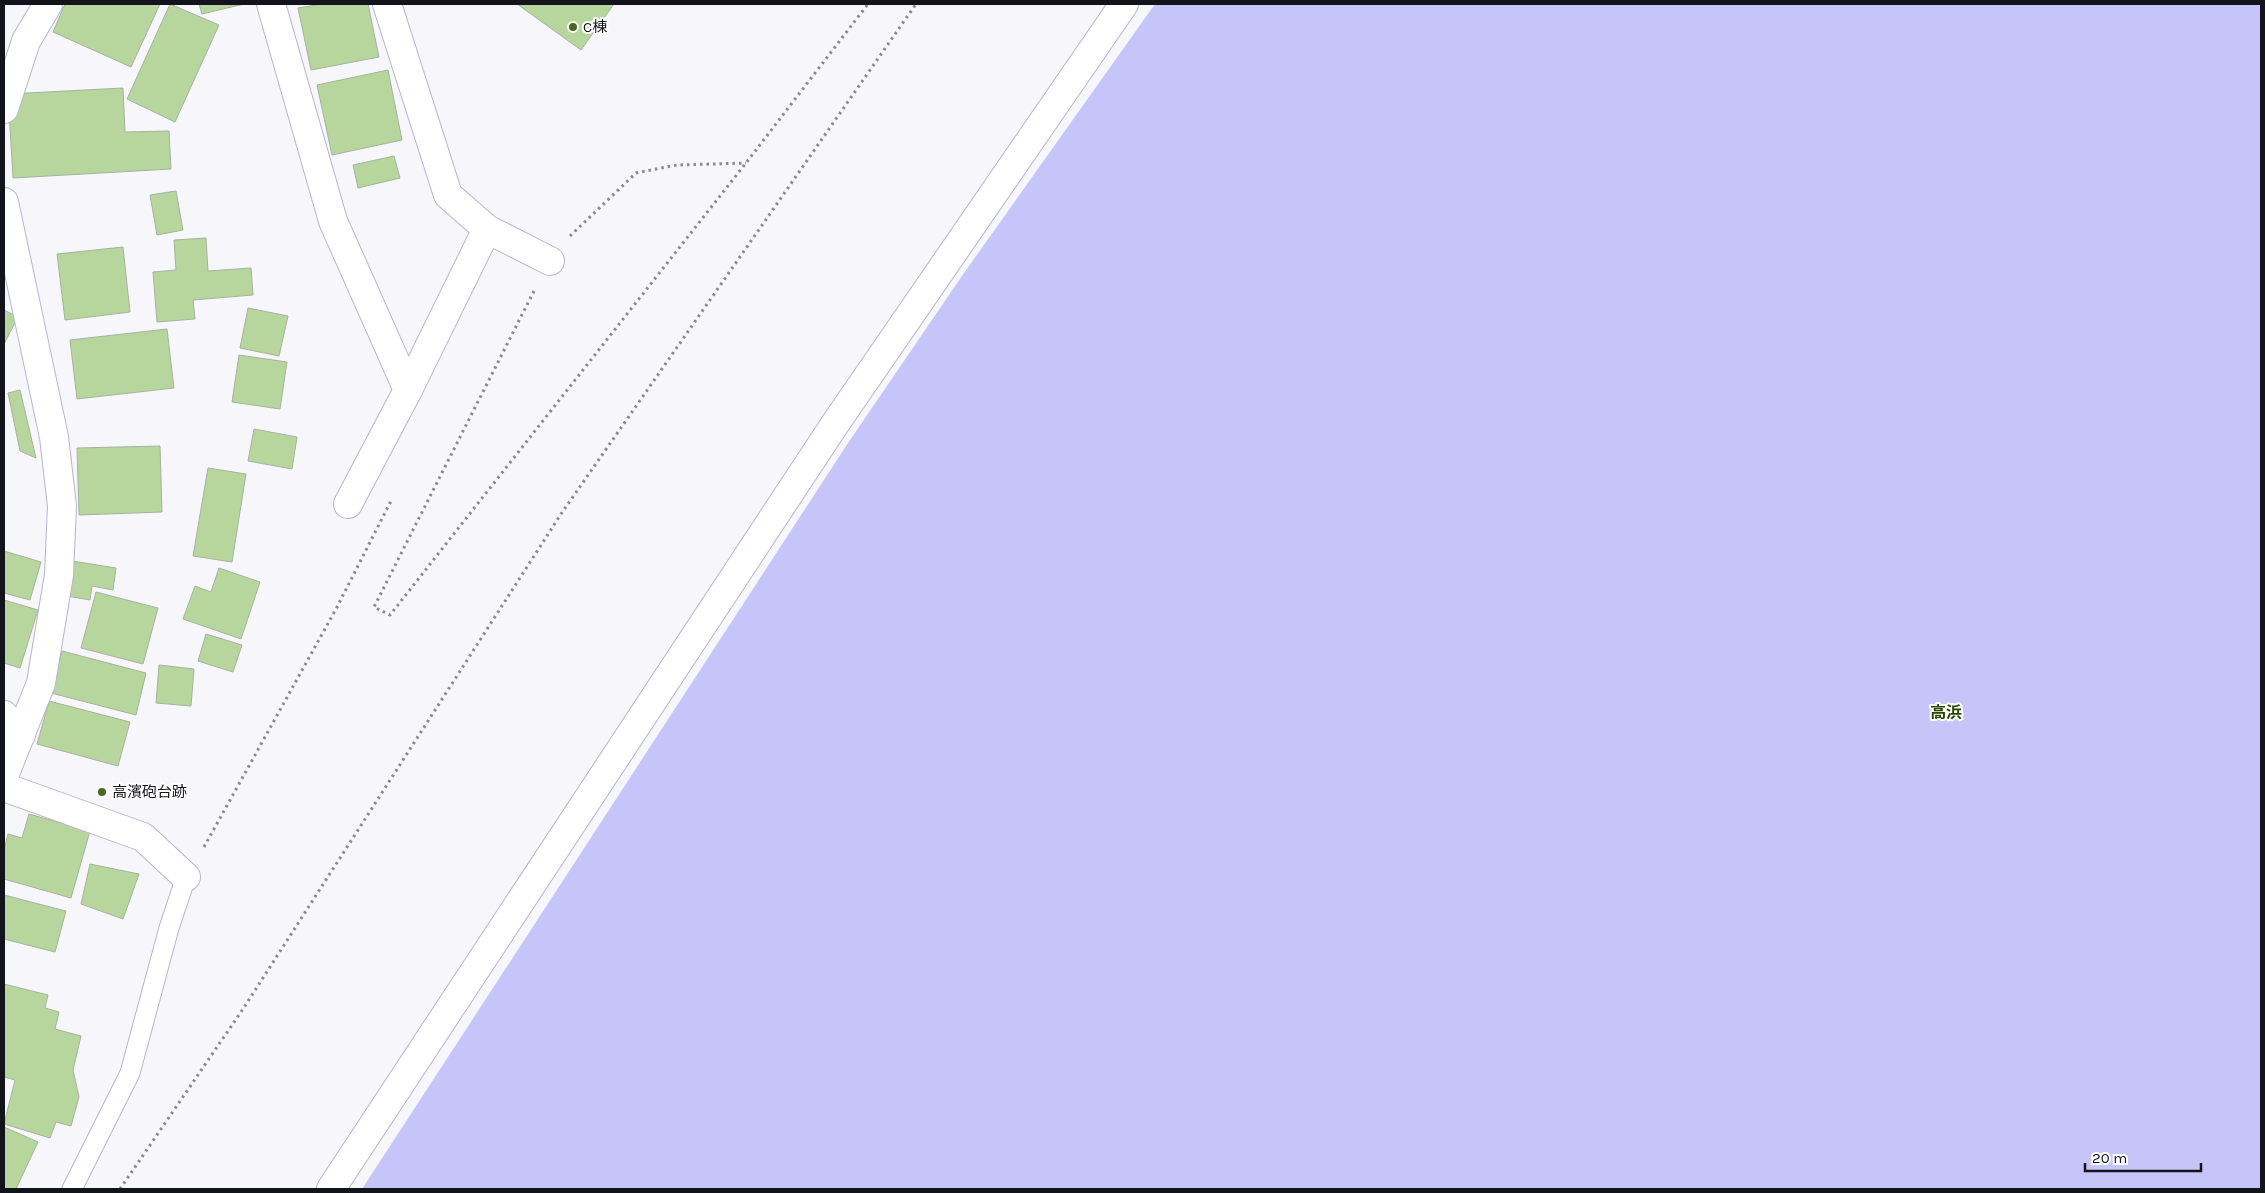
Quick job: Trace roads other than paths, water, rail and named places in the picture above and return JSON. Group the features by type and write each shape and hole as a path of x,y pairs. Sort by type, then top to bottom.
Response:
{"street":[{"path":"4,110 26,41 48,4"},
{"path":"271,4 333,220 408,390"},
{"path":"387,4 448,195 487,229 558,251"},
{"path":"331,1189 835,424 1124,4"},
{"path":"4,202 54,437 62,506 59,576 41,683 12,725 4,776"},
{"path":"348,504 408,390 487,229"},
{"path":"4,787 143,837 186,876"}],"lane":[{"path":"72,1189 130,1073 169,928 186,876"}],"place":[{"name":"C棟","path":"573,27"},
{"name":"高濱砲台跡","path":"102,792"}],"district":[{"name":"高浜","path":"1946,712"}]}
